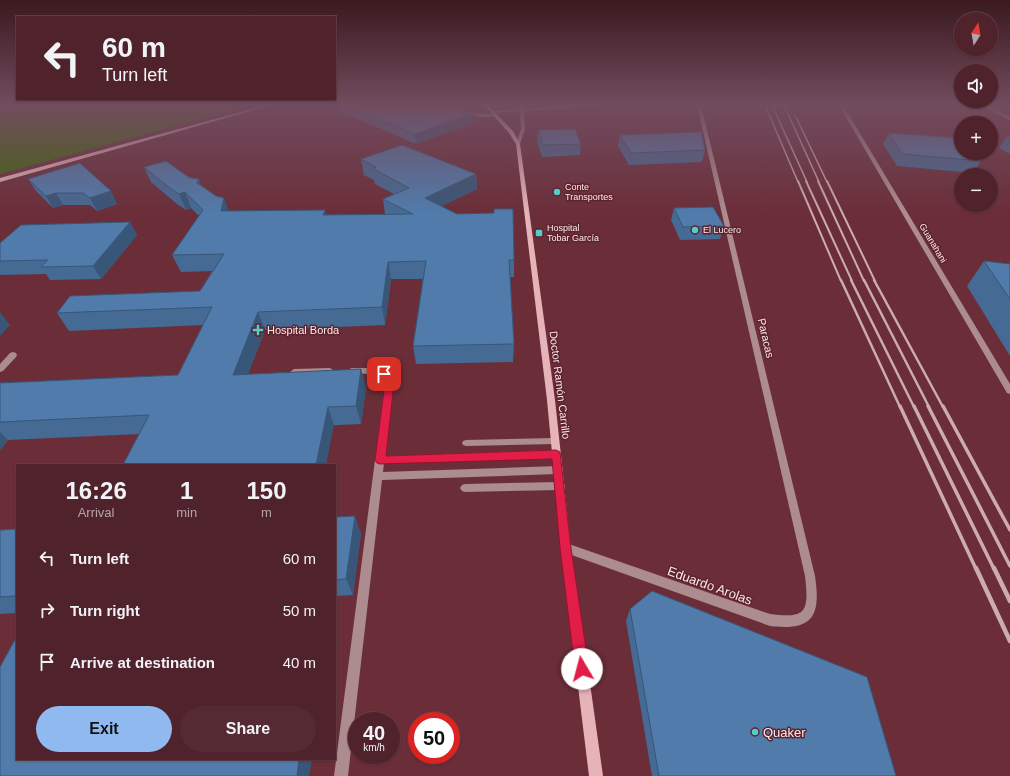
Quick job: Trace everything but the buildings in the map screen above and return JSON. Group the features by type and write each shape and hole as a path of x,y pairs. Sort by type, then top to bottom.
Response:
{"main road":[{"path":"0,180 140,141"},
{"name":"Doctor Ramón Carrillo","path":"516,141 518,144 551,400 566,548 596,776"}],"street":[{"name":"Paracas","path":"708,141 810,576"},
{"name":"Guanahani","path":"862,141 1010,391"},
{"path":"0,370 13,355"},
{"path":"294,372 370,371 384,374 389,383 379,476 341,776"},
{"path":"466,443 555,441"},
{"path":"380,460 556,454"},
{"path":"494,457 495,472"},
{"path":"379,476 558,470"},
{"path":"465,488 560,486"},
{"name":"Eduardo Arolas","path":"566,548 747,613 780,622 799,621 806,617 813,602 810,576"}],"green space":[{"path":"0,141 120,141 0,174"}],"railway":[{"path":"781,141 798,182"},
{"path":"788,141 807,182"},
{"path":"800,141 819,182"},
{"path":"808,141 827,182"},
{"path":"798,181 841,281"},
{"path":"806,181 852,281"},
{"path":"818,181 864,281"},
{"path":"827,181 875,281"},
{"path":"841,280 900,407"},
{"path":"851,280 914,407"},
{"path":"864,280 929,407"},
{"path":"874,280 943,407"},
{"path":"900,406 976,569"},
{"path":"914,406 994,569"},
{"path":"928,406 1010,566"},
{"path":"943,406 1010,530"},
{"path":"976,568 1010,641"},
{"path":"994,568 1010,601"}],"place":[{"name":"Conte Transportes","path":"557,192"},
{"name":"El Lucero","path":"695,230"},
{"name":"Hospital Tobar García","path":"539,233"},
{"name":"Hospital Borda","path":"258,330"},
{"name":"Quaker","path":"755,732"}],"route":[{"path":"384,374 389,383 380,460 556,454 566,548 582,669"}]}
